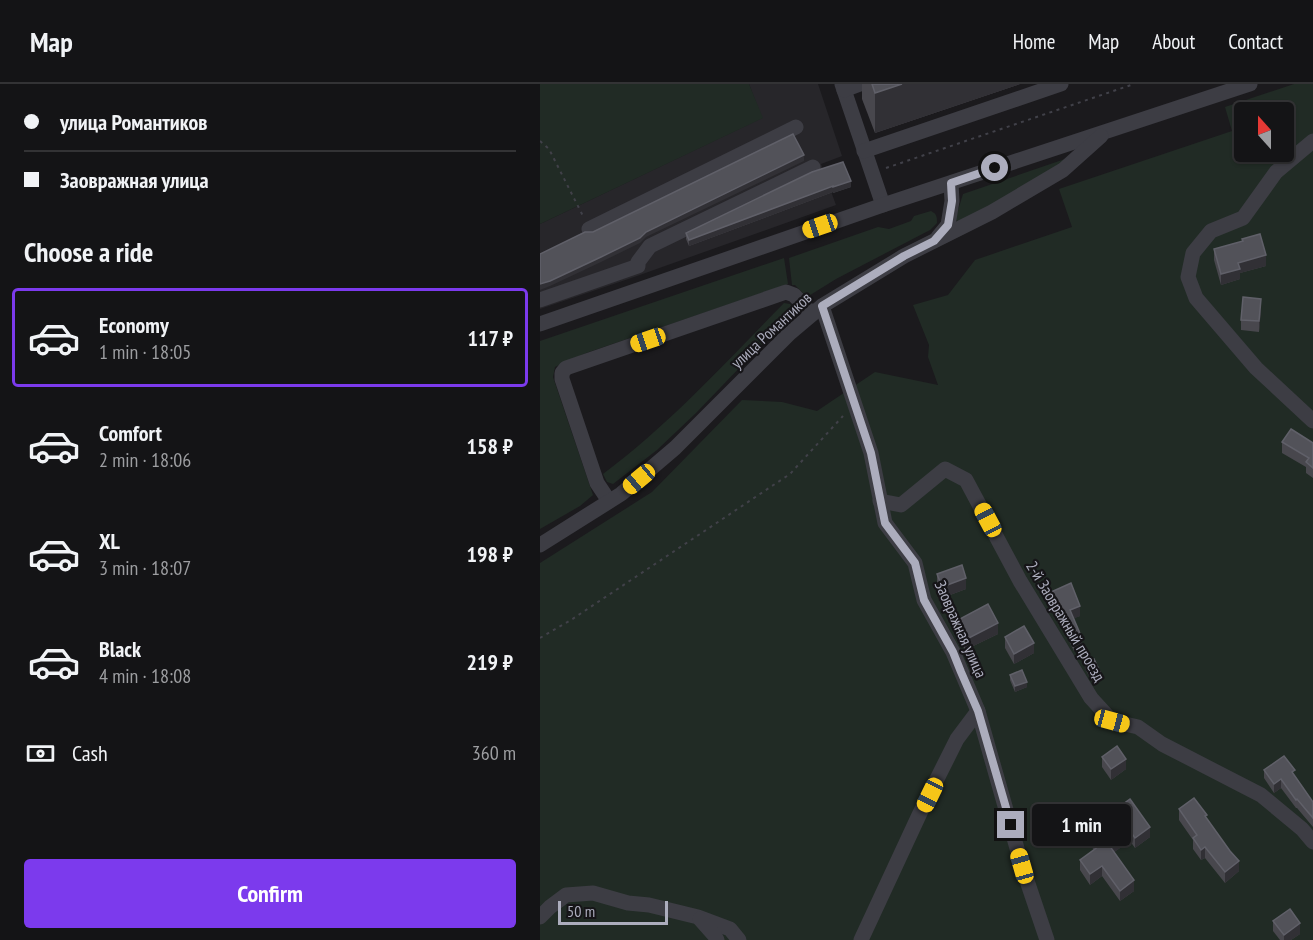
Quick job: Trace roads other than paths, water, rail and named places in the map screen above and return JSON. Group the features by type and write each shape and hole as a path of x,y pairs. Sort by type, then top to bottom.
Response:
{"street":[{"path":"860,84 843,87 883,205"},
{"path":"864,151 1061,84"},
{"name":"улица Романтиков","path":"540,324 883,205 1250,84"},
{"path":"589,229 796,127"},
{"name":"улица Романтиков","path":"540,545 621,494 675,448 790,333 817,310 896,261 993,212 1064,170 1107,131"},
{"path":"1313,141 1276,172 1243,218 1211,231 1192,253 1188,277 1197,298 1256,368 1313,422"},
{"path":"540,300 639,266 638,262 650,246 813,167"},
{"path":"934,241 948,225 952,201 951,183"},
{"path":"609,501 597,483 562,379 562,373 566,368 786,292 817,310"},
{"name":"Заовражная улица","path":"817,310 855,403 871,453 885,523 915,563 924,600 953,652 978,711 1022,866 1047,940"},
{"name":"2-й Заовражный проезд","path":"880,501 901,505 945,469 966,480 1020,581 1091,698 1112,721 1138,727 1162,744 1261,795 1302,829 1313,842"},
{"path":"861,940 957,739 978,711"},
{"path":"540,917 566,895 593,894 698,917 730,928 739,940"},
{"path":"698,917 717,940"}]}
